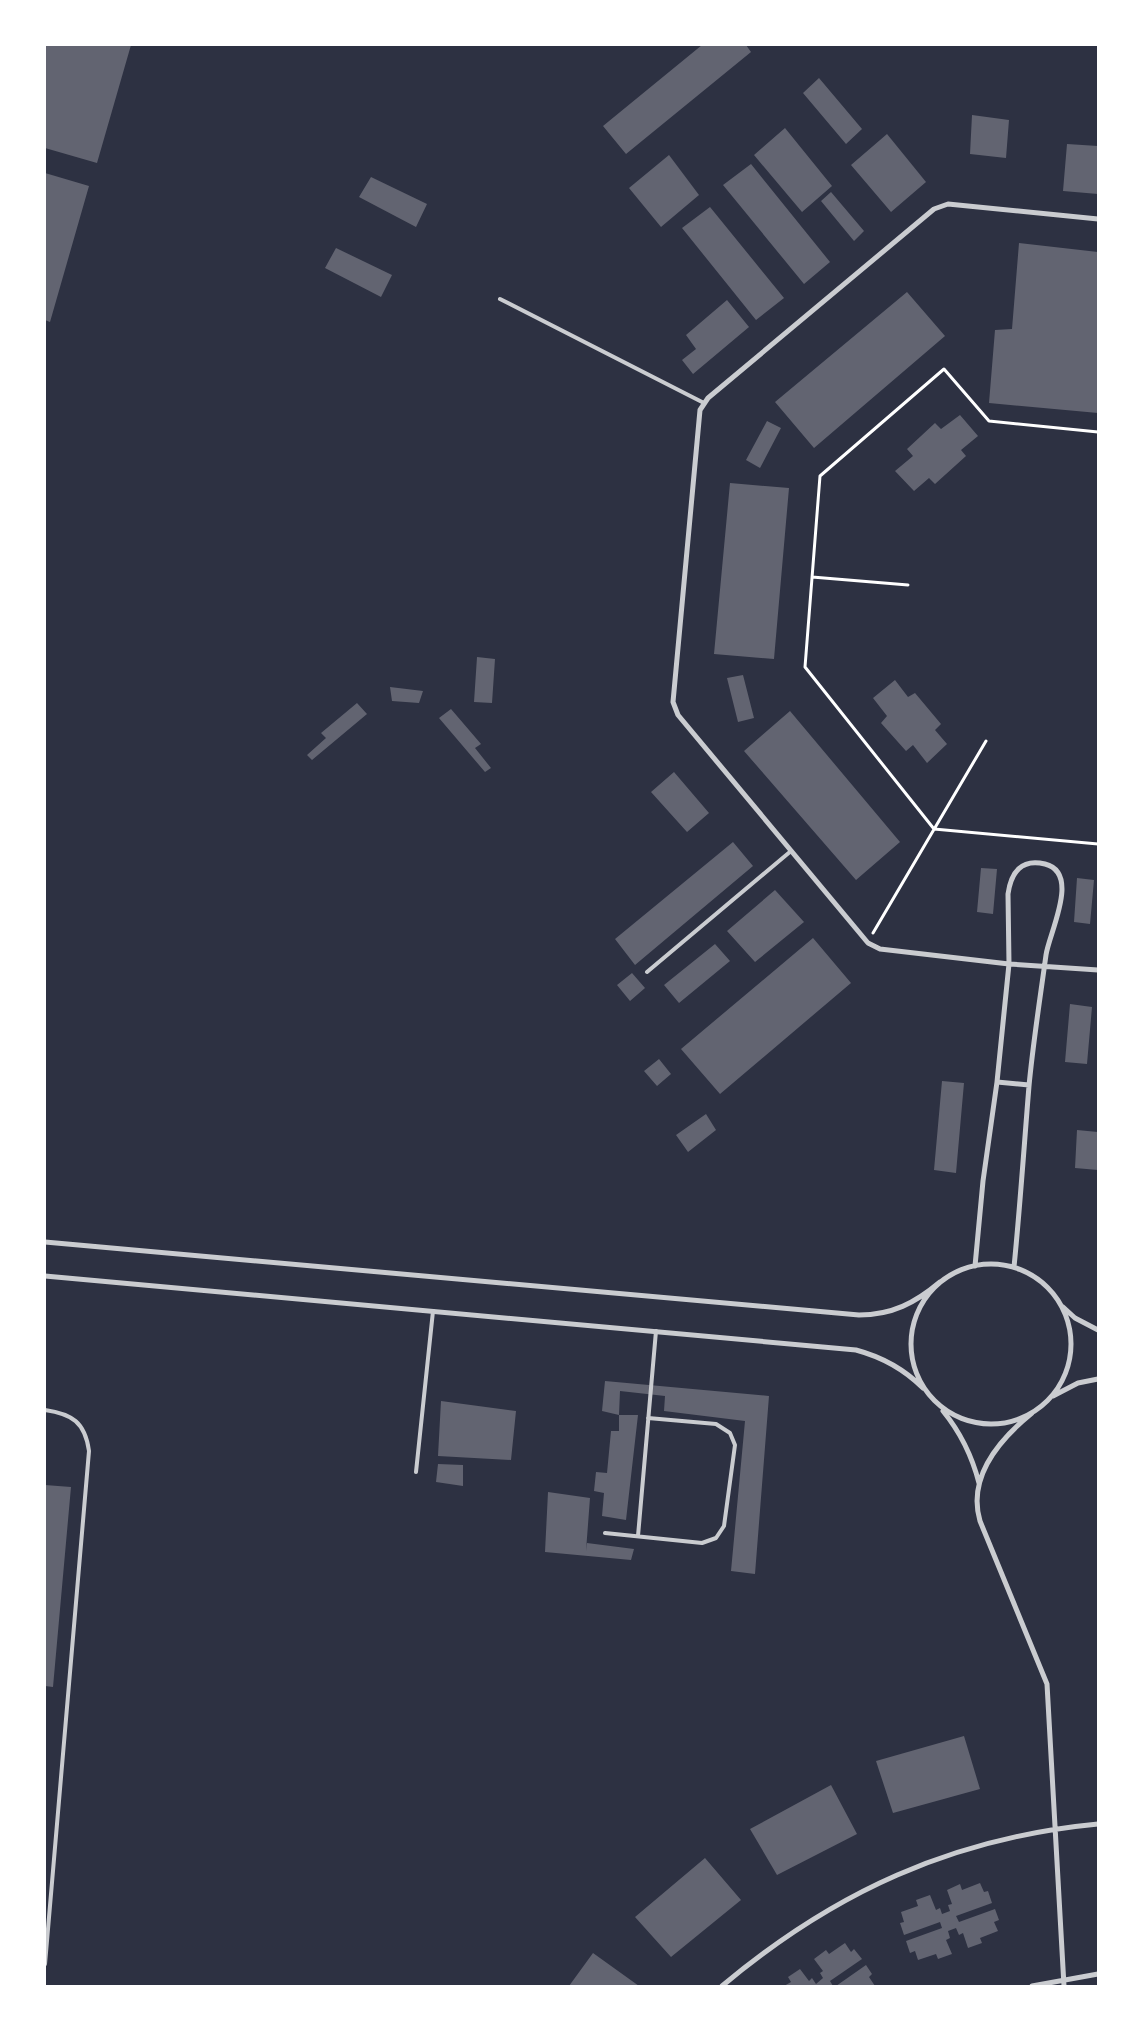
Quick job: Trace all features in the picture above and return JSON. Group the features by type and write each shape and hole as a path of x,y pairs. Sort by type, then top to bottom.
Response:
{"street":[{"path":"1098,219 948,204 934,209 715,391 704,403 700,410 673,702 678,715 868,942 880,949 1044,968 1098,970"},
{"path":"976,1266 983,1181 997,1082 1009,964 1008,894 1010,883 1016,871 1026,863 1037,862 1050,865 1059,874 1063,888 1060,907 1049,939 1029,1084 1014,1268"},
{"path":"997,1082 1029,1084"},
{"path":"45,1242 859,1315 881,1314 906,1306 957,1272 976,1266 995,1264 1014,1268 1032,1275 1048,1287 1075,1318 1098,1330"},
{"path":"45,1276 856,1350 869,1353 893,1364 923,1388 961,1435 975,1467 979,1484"},
{"path":"923,1388 915,1370 911,1351 912,1332 917,1313 927,1296 940,1282"},
{"path":"1049,1399 1061,1382 1069,1363 1068,1322 1060,1303"},
{"path":"1064,1986 1047,1684 980,1521 977,1504 979,1484 985,1469 1001,1443 1049,1399 1078,1383 1098,1379"},
{"path":"932,1399 949,1413 969,1422 990,1424 1012,1422 1032,1413"},
{"path":"722,1986 786,1935 857,1892 934,1859 1005,1838 1054,1829 1098,1824"},
{"path":"1032,1986 1098,1974"}],"lane":[{"path":"500,299 704,403"},
{"path":"647,972 791,851"},
{"path":"416,1472 433,1311"},
{"path":"638,1536 656,1331"},
{"path":"45,1410 66,1414 79,1423 87,1438 89,1451 45,1964"},
{"path":"605,1533 702,1543 716,1538 724,1526 735,1446 730,1433 716,1424 648,1418"}],"path":[{"path":"1098,432 989,421 944,369 820,476 805,667 934,829 1098,844"},
{"path":"812,577 908,585"},
{"path":"868,942 986,742"}],"building":[{"path":"45,45 131,45 97,163 45,148"},
{"path":"702,45 746,45 751,52 626,154 603,126"},
{"path":"819,78 862,129 846,144 803,93"},
{"path":"972,115 1009,120 1006,158 970,154"},
{"path":"785,128 832,186 802,212 754,155"},
{"path":"887,134 926,182 891,212 851,165"},
{"path":"1067,144 1098,146 1098,194 1063,191"},
{"path":"669,155 699,195 661,227 629,188"},
{"path":"751,164 830,262 804,284 723,185"},
{"path":"45,173 89,186 50,322 45,320"},
{"path":"371,177 427,204 416,227 359,197"},
{"path":"831,192 864,231 854,241 821,201"},
{"path":"710,207 784,298 756,320 682,228"},
{"path":"1019,243 1098,252 1098,413 989,403 995,330 1012,329"},
{"path":"336,248 392,275 381,297 325,268"},
{"path":"907,292 945,336 814,448 775,402"},
{"path":"727,300 749,327 693,374 682,360 696,349 686,335"},
{"path":"960,415 978,436 961,450 966,456 935,484 929,478 914,491 895,471 913,456 907,449 935,423 941,429"},
{"path":"767,421 781,428 760,468 746,460"},
{"path":"730,483 789,488 774,659 714,654"},
{"path":"477,657 495,659 492,703 474,702"},
{"path":"743,675 754,718 738,722 727,678"},
{"path":"895,680 908,697 915,693 941,724 935,730 947,744 927,763 913,745 906,751 881,723 887,716 873,698"},
{"path":"390,687 423,691 419,703 392,701"},
{"path":"357,703 367,714 312,760 307,755 326,738 321,733"},
{"path":"451,709 481,744 475,748 491,768 485,772 439,718"},
{"path":"790,711 900,842 856,880 744,751"},
{"path":"674,772 709,813 687,832 651,792"},
{"path":"733,842 753,866 635,965 615,939"},
{"path":"981,868 997,869 993,914 977,912"},
{"path":"1077,878 1094,880 1090,924 1074,922"},
{"path":"775,890 804,922 755,962 727,931"},
{"path":"813,938 851,983 720,1094 681,1049"},
{"path":"715,944 730,961 679,1003 664,985"},
{"path":"632,973 645,988 630,1001 617,985"},
{"path":"1070,1004 1092,1007 1087,1064 1065,1062"},
{"path":"659,1059 671,1074 657,1086 644,1071"},
{"path":"942,1081 964,1083 956,1173 934,1170"},
{"path":"706,1114 716,1130 688,1152 676,1135"},
{"path":"1077,1130 1098,1132 1098,1170 1075,1168"},
{"path":"605,1381 769,1396 755,1574 731,1571 745,1421 664,1411 665,1396 620,1391 619,1415 602,1411"},
{"path":"441,1401 516,1411 511,1460 438,1456"},
{"path":"619,1415 638,1415 626,1520 602,1516 604,1493 594,1491 596,1472 607,1473 611,1431 619,1431"},
{"path":"438,1464 463,1465 463,1486 436,1482"},
{"path":"45,1485 71,1487 53,1687 45,1686"},
{"path":"548,1492 590,1498 586,1551 587,1543 634,1549 631,1560 545,1552"},
{"path":"964,1736 980,1789 893,1813 876,1761"},
{"path":"831,1785 857,1834 777,1875 750,1829"},
{"path":"705,1858 741,1900 671,1957 635,1917"},
{"path":"980,1883 984,1892 988,1891 992,1903 956,1916 959,1922 995,1909 999,1920 994,1922 998,1931 980,1938 982,1943 968,1948 963,1933 959,1935 956,1928 948,1931 950,1938 946,1940 952,1954 938,1959 936,1954 918,1960 915,1951 910,1953 906,1941 942,1928 940,1922 904,1935 900,1923 904,1922 901,1912 918,1906 916,1900 930,1895 936,1910 940,1908 942,1914 950,1911 948,1905 952,1904 947,1890 960,1884 962,1890"},
{"path":"845,1943 851,1952 854,1949 862,1959 830,1981 833,1986 784,1986 791,1982 788,1977 800,1969 809,1981 812,1978 816,1984 823,1978 820,1973 823,1971 814,1959 826,1950 829,1954"},
{"path":"593,1953 639,1986 569,1986"},
{"path":"866,1965 872,1974 869,1977 875,1986 836,1986"}]}
